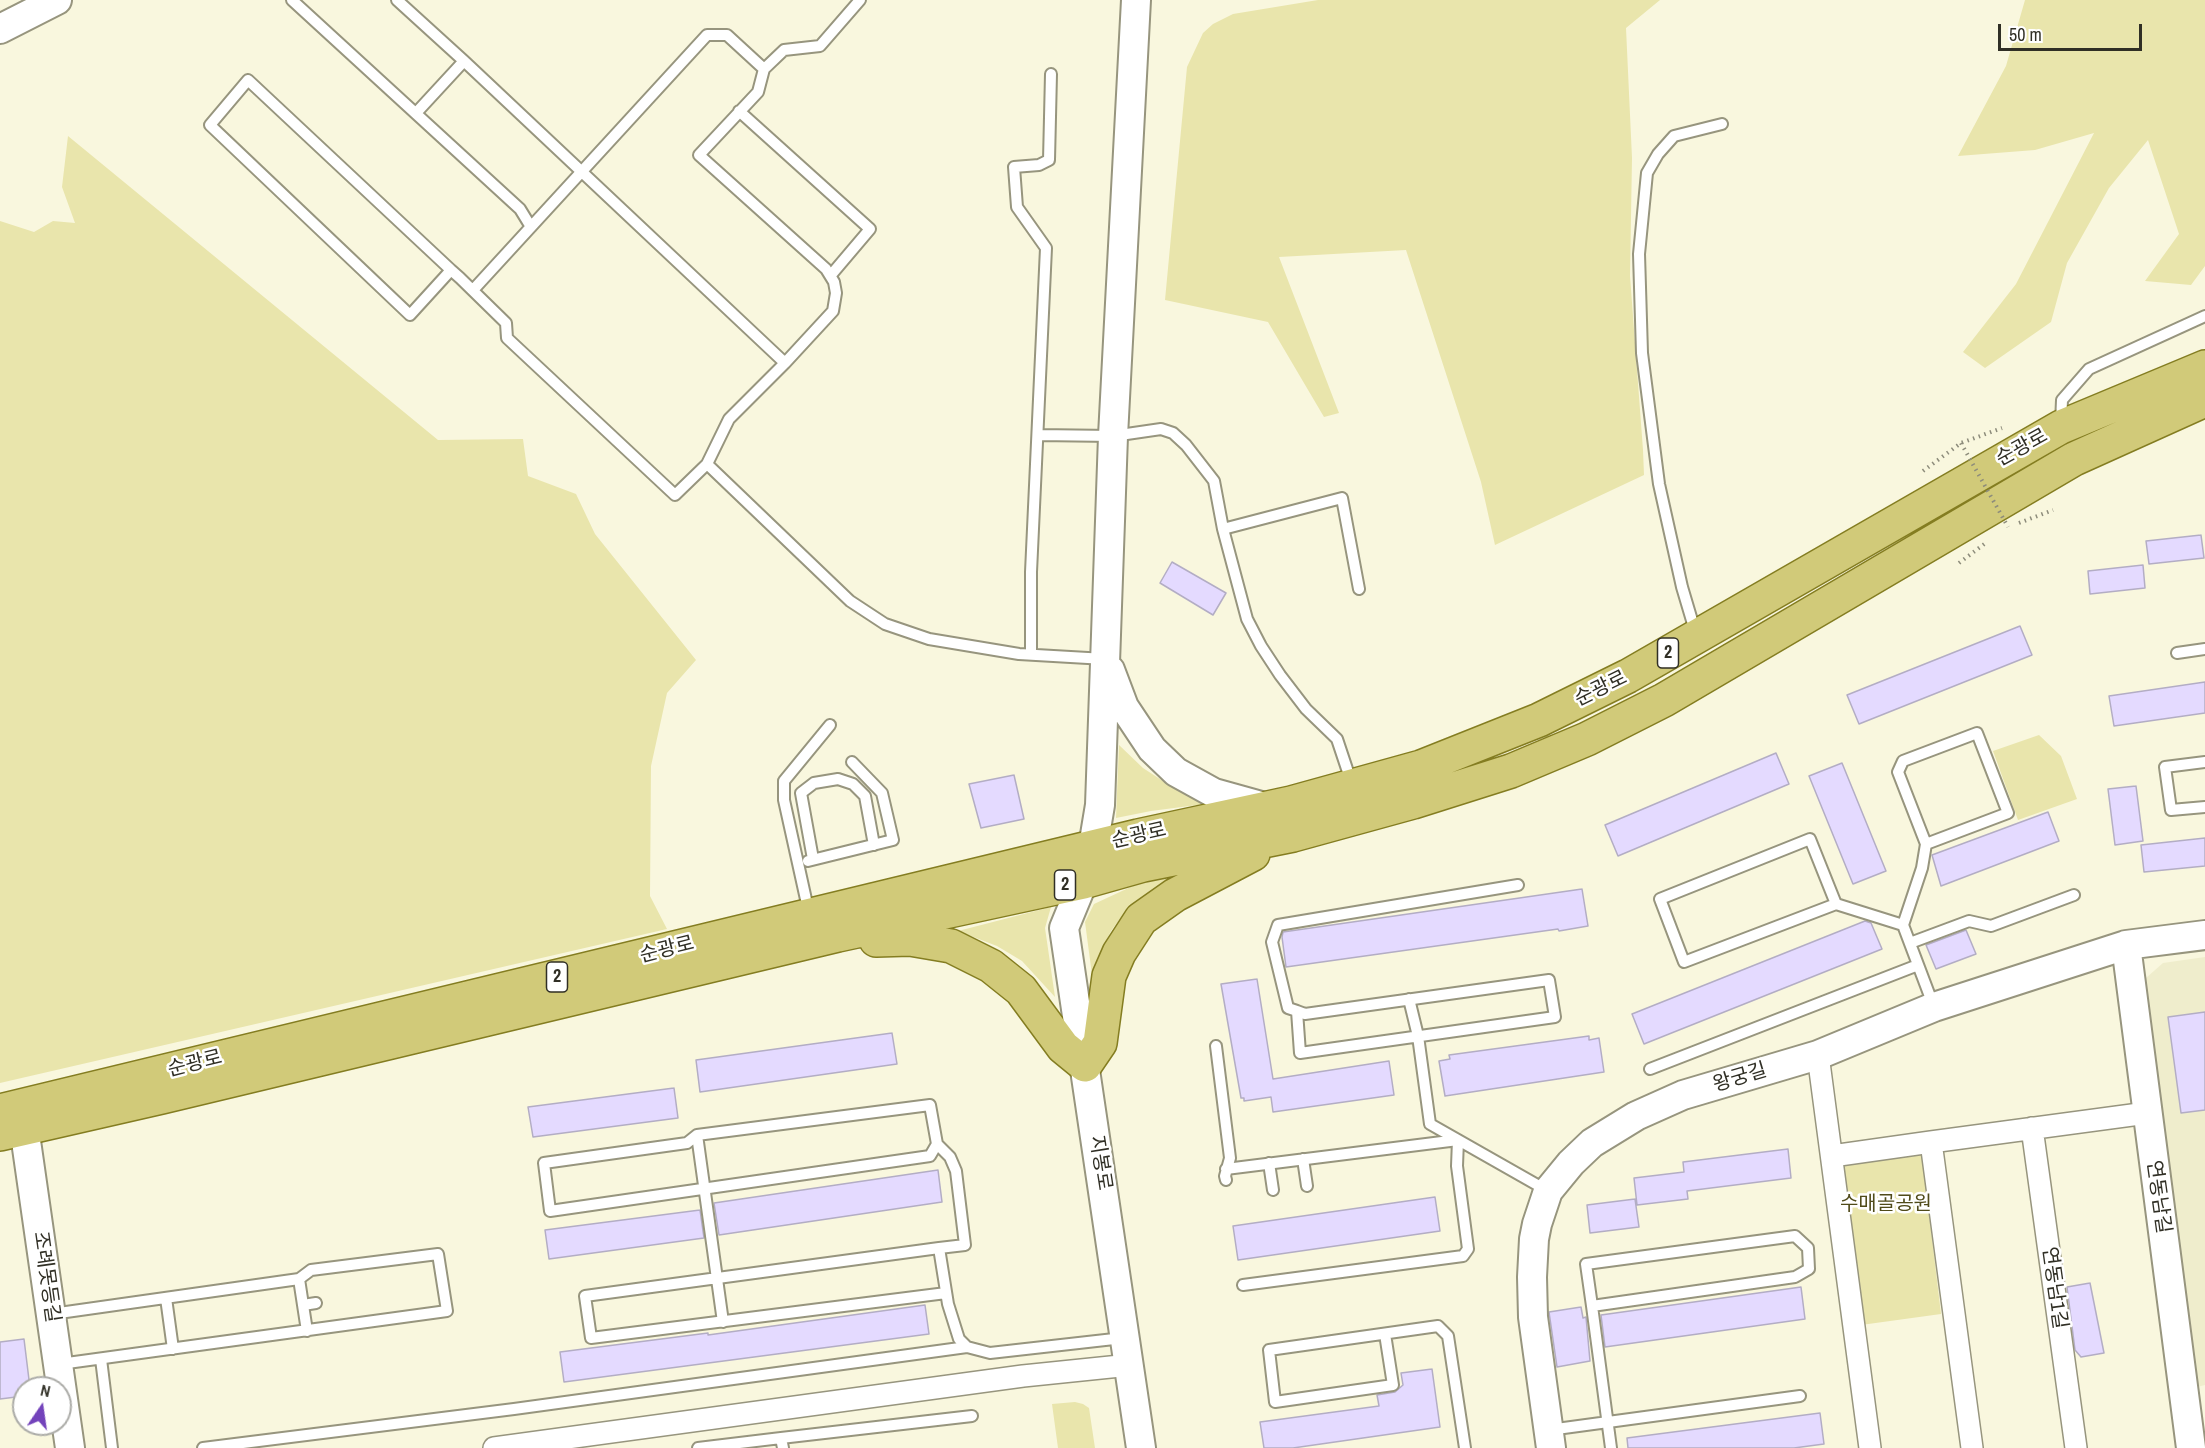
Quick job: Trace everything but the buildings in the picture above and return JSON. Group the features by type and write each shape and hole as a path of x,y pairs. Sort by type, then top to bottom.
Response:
{"main road":[{"name":"순광로","path":"12,1120 809,916 1268,808 1421,767 1539,720 1628,676 2061,427 2205,367"},
{"name":"순광로","path":"12,1120 1083,882 1143,865 1293,835 1413,802 1511,771 1587,739 1664,700 2073,459 2205,400"},
{"path":"838,935 868,940 910,939 951,945 991,966 1021,990 1063,1047 1085,1065 1100,1043 1109,976 1119,953 1141,919 1174,895 1293,835"}],"street":[{"path":"0,29 57,0"},
{"name":"지봉로","path":"1136,0 1113,436 1100,805 1093,848 1083,882 1064,928 1142,1448"},
{"path":"1105,659 1124,707 1152,749 1176,772 1214,793 1268,808"},
{"name":"왕궁길","path":"1550,1439 1547,1384 1533,1317 1532,1268 1535,1232 1548,1191 1582,1152 1613,1129 1636,1116 1683,1095 1818,1055 1934,1007 2126,945 2205,935"},
{"name":"연동남길","path":"2126,945 2191,1448"},
{"path":"1818,1055 1870,1448"},
{"path":"1832,1156 2147,1113"},
{"name":"조례못등길","path":"12,1120 52,1314 70,1448"},
{"name":"연동남1길","path":"2032,1128 2076,1448"},
{"path":"1931,1142 1972,1448"},
{"path":"494,1448 1023,1376 1130,1365"}],"lane":[{"path":"292,0 520,209 531,227"},
{"path":"397,0 785,363"},
{"path":"451,270 410,315 210,125 248,80 451,270 506,323 507,338 675,495 707,464 729,419 785,363 833,310 836,293 834,282 826,269 699,155 758,92 764,69 784,50 820,46 860,0"},
{"path":"472,290 707,35 727,35 764,69"},
{"path":"416,113 464,61"},
{"path":"1031,654 1031,572 1046,248 1017,207 1014,167 1039,165 1049,160 1051,74"},
{"path":"739,111 870,229 831,275"},
{"path":"1696,637 1682,587 1659,484 1642,353 1639,254 1647,173 1658,154 1674,136 1722,124"},
{"path":"2061,427 2062,400 2088,369 2205,316"},
{"path":"1038,435 1113,436 1161,429 1173,433 1186,445 1212,476 1223,529 1247,619 1280,675 1306,709 1337,739 1353,786"},
{"path":"707,464 850,601 885,624 929,639 1031,654 1105,659"},
{"path":"1223,529 1342,498 1359,589"},
{"path":"2178,653 2205,649"},
{"path":"809,916 784,800 784,781 830,724"},
{"path":"1926,844 2008,813 1977,733 1903,761 1898,772 1926,844 1922,868 1903,925 1934,1007"},
{"path":"798,863 893,840 882,793 852,762"},
{"path":"2205,762 2164,766 2171,810 2205,807"},
{"path":"813,859 801,792 814,783 838,779 854,784 865,796 874,844"},
{"path":"1836,904 1810,839 1660,898 1684,962 1836,904 1903,925"},
{"path":"1296,1011 1300,1053 1555,1017 1549,980 1305,1014 1288,1008 1272,942 1278,925 1518,885"},
{"path":"1910,943 1969,921 1991,926 2074,895"},
{"path":"1650,1070 1918,964"},
{"path":"1409,999 1418,1036 1430,1124 1548,1191"},
{"path":"1216,1046 1230,1158 1226,1175 1269,1163 1458,1140"},
{"path":"937,1144 930,1156 550,1211 544,1163 687,1143 697,1134 930,1105 937,1144 950,1157 956,1171 965,1245 585,1296 591,1338 946,1293"},
{"path":"697,1134 723,1322"},
{"path":"1243,1285 1463,1256 1468,1249 1457,1166 1458,1140"},
{"path":"1303,1159 1307,1186"},
{"path":"1269,1163 1274,1190"},
{"path":"1592,1306 1795,1277 1809,1269 1808,1248 1795,1236 1586,1264 1611,1448"},
{"path":"939,1248 946,1293 959,1339 967,1347"},
{"path":"52,1314 299,1280 311,1270 438,1254 447,1311 58,1365"},
{"path":"299,1280 307,1331"},
{"path":"166,1298 174,1323 173,1349"},
{"path":"303,1305 316,1303"},
{"path":"1385,1334 1393,1385 1275,1402 1269,1350 1438,1326 1448,1336 1465,1448"},
{"path":"203,1448 514,1409 967,1347 990,1353 1126,1337"},
{"path":"101,1359 112,1448"},
{"path":"1550,1439 1608,1422 1800,1396"},
{"path":"698,1448 782,1443 972,1416"}],"path":[{"path":"1923,471 1961,443 2002,428"},
{"path":"1961,443 2008,527"},
{"path":"2000,533 2008,527 2053,510"},
{"path":"1959,563 1992,539"}],"shaded area":[{"path":"2205,957 2205,1385 2197,1387 2138,985 2163,963"}],"green space":[{"path":"1318,0 1660,0 1626,28 1632,158 1630,276 1644,475 1495,545 1481,482 1406,250 1279,257 1339,413 1324,417 1268,322 1165,300 1187,67 1203,33 1213,24 1233,14"},
{"path":"2025,0 2205,0 2205,266 2191,285 2145,281 2179,234 2148,140 2109,188 2067,263 2051,322 1985,368 1963,352 2016,284 2094,133 2035,150 1958,156 2006,66"},
{"path":"68,136 438,440 523,439 528,476 576,494 595,534 696,660 667,693 651,766 650,896 667,929 0,1083 0,221 34,232 53,221 75,223 62,187"},
{"path":"2039,735 2061,756 2077,799 2018,820 1993,751"},
{"path":"1119,745 1143,768 1205,804 1116,818"},
{"path":"1177,874 1146,895 1119,920 1111,931 1097,960 1094,990 1085,922 1094,904 1137,884"},
{"path":"1051,907 1045,928 1055,997 1022,961 997,946 958,931"},
{"name":"수매골공원","path":"1922,1155 1941,1314 1861,1325 1838,1166"},
{"path":"1075,1402 1089,1408 1095,1448 1058,1448 1052,1404"}]}
